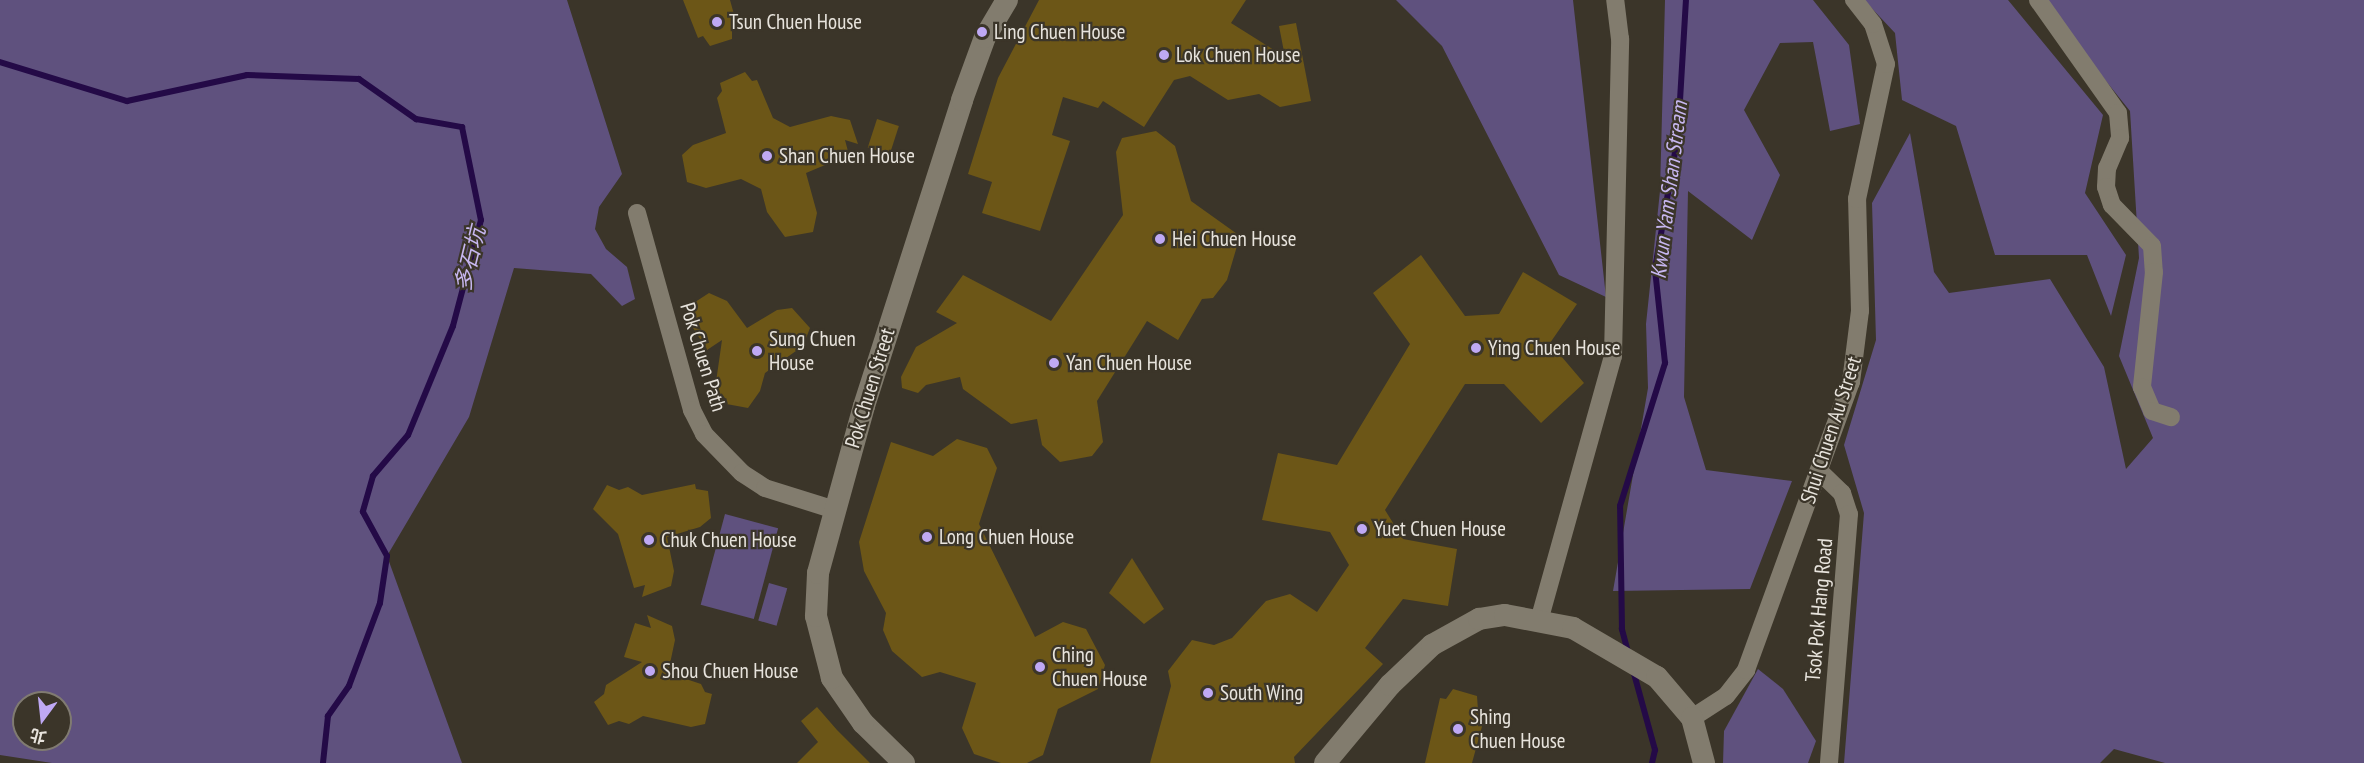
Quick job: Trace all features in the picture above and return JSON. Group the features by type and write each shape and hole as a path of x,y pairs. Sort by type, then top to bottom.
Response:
{"street":[{"name":"Pok Chuen Street","path":"904,763 850,708 825,659 816,594 835,510 962,100 985,37 1007,0"},
{"path":"1539,621 1613,356 1620,39 1615,0"},
{"name":"Shui Chuen Au Street","path":"1692,718 1726,696 1746,670 1846,397 1857,349 1857,199 1886,75 1879,36 1854,0"},
{"path":"2038,0 2118,113 2120,138 2107,168 2106,187 2112,205 2152,246 2154,272 2142,387 2152,411 2171,417"},
{"name":"Pok Chuen Path","path":"637,213 692,410 704,434 742,473 765,488 835,510"},
{"name":"Tsok Pok Hang Road","path":"1819,471 1842,493 1849,514 1828,763"},
{"path":"1325,763 1404,670 1449,634 1491,616 1539,621 1573,628 1657,677 1692,718 1704,763"}],"shaded area":[{"path":"0,0 567,0 622,174 599,207 595,229 606,249 627,267 635,299 622,306 591,274 514,268 469,417 387,556 462,763 52,763 0,755"},
{"path":"1396,0 1573,0 1606,297 1559,275 1442,46"},
{"path":"1665,0 1813,0 1849,45 1860,124 1830,131 1813,42 1780,43 1744,110 1780,175 1752,240 1688,191 1684,397 1706,470 1792,481 1750,589 1613,591 1648,388 1646,324 1660,191"},
{"path":"1864,0 2008,0 2103,115 2085,193 2126,255 2111,316 2087,255 1995,255 1956,126 1902,100 1895,33"},
{"path":"2041,0 2364,0 2364,763 2165,763 2114,749 2100,763 1844,763 1864,513 1844,445 1876,340 1872,203 1910,133 1934,272 1949,293 2050,279 2104,367 2126,469 2153,438 2119,356 2139,258 2130,111"},
{"path":"725,514 778,528 754,619 701,605"},
{"path":"769,583 787,588 777,626 758,620"},
{"path":"1758,669 1783,689 1816,741 1808,763 1723,763 1724,731"}],"building":[{"name":"Tsun Chuen House","path":"683,0 730,0 737,25 732,27 732,39 710,46 703,36 698,38"},
{"path":"1039,0 1246,0 1231,23 1285,57 1279,26 1296,23 1311,101 1280,107 1259,94 1228,100 1190,76 1174,80 1144,127 1103,101 1098,108 1063,97 1052,135 1070,141 1040,231 982,213 992,182 968,174 998,78"},
{"name":"Shan Chuen House","path":"745,72 752,81 757,80 773,118 790,127 831,116 850,120 858,144 845,140 849,155 806,173 817,213 813,232 785,237 767,212 761,189 741,179 706,188 687,182 682,155 693,145 726,133 717,98 722,91 720,83"},
{"path":"877,119 899,126 890,155 868,148"},
{"path":"1156,131 1175,146 1191,201 1240,236 1227,280 1213,298 1202,299 1178,340 1147,321 1097,401 1103,442 1092,456 1060,462 1042,445 1037,419 1011,424 963,389 960,377 926,385 918,393 902,388 901,377 916,347 957,323 936,312 963,275 1051,321 1123,215 1116,152 1122,138"},
{"path":"1421,255 1465,316 1499,314 1523,272 1577,304 1550,343 1584,383 1541,423 1504,384 1465,384 1385,510 1403,539 1457,549 1448,606 1403,599 1365,648 1383,664 1294,757 1295,763 1150,763 1171,686 1168,671 1192,640 1214,645 1232,638 1266,601 1290,594 1317,612 1349,565 1330,532 1262,520 1278,453 1337,465 1410,344 1373,293"},
{"name":"Sung Chuen House","path":"709,293 727,301 747,328 777,310 792,308 810,328 803,346 765,373 760,391 748,408 721,403 716,382 722,340 707,350 688,320 692,318 689,306"},
{"path":"957,439 987,448 997,468 979,524 1035,637 1063,622 1086,629 1105,665 1098,689 1058,709 1043,755 1027,763 1001,763 974,754 962,728 976,683 940,672 922,677 892,651 883,630 886,613 864,571 859,542 891,442 933,456"},
{"name":"Chuk Chuen House","path":"695,484 696,489 708,491 711,518 700,527 667,537 674,571 671,586 642,597 645,585 634,588 618,534 593,509 607,485 619,490 628,487 642,495"},
{"path":"1132,558 1164,609 1144,624 1109,593"},
{"name":"Shou Chuen House","path":"647,615 672,626 675,640 668,673 701,684 705,692 712,694 705,724 691,727 643,716 629,724 619,721 608,725 594,702 604,694 606,685 642,662 624,657 635,623 651,628"},
{"name":"Shing Chuen House","path":"1453,689 1477,696 1478,710 1486,712 1472,763 1425,763 1440,698 1446,699"},
{"path":"817,707 870,763 797,763 818,742 801,721"}],"waterway":[{"name":"Kwun Yam Shan Stream","path":"1628,652 1622,629 1620,506 1665,363 1655,269 1678,134 1686,0"},
{"name":"多石坑","path":"0,62 127,101 247,75 359,79 416,119 462,127 481,220 453,326 408,435 373,476 363,512 387,556 380,603 349,686 328,716 323,763"},
{"name":"Kwun Yam Shan Stream","path":"1633,670 1655,750 1652,763"}],"place":[{"name":"Tsun Chuen House","path":"717,22"},
{"name":"Ling Chuen House","path":"982,32"},
{"name":"Lok Chuen House","path":"1164,55"},
{"name":"Shan Chuen House","path":"767,156"},
{"name":"Hei Chuen House","path":"1160,239"},
{"name":"Ying Chuen House","path":"1476,348"},
{"name":"Sung Chuen House","path":"757,351"},
{"name":"Yan Chuen House","path":"1054,363"},
{"name":"Yuet Chuen House","path":"1362,529"},
{"name":"Long Chuen House","path":"927,537"},
{"name":"Chuk Chuen House","path":"649,540"},
{"name":"Ching Chuen House","path":"1040,667"},
{"name":"Shou Chuen House","path":"650,671"},
{"name":"South Wing","path":"1208,693"},
{"name":"Shing Chuen House","path":"1458,729"}]}
